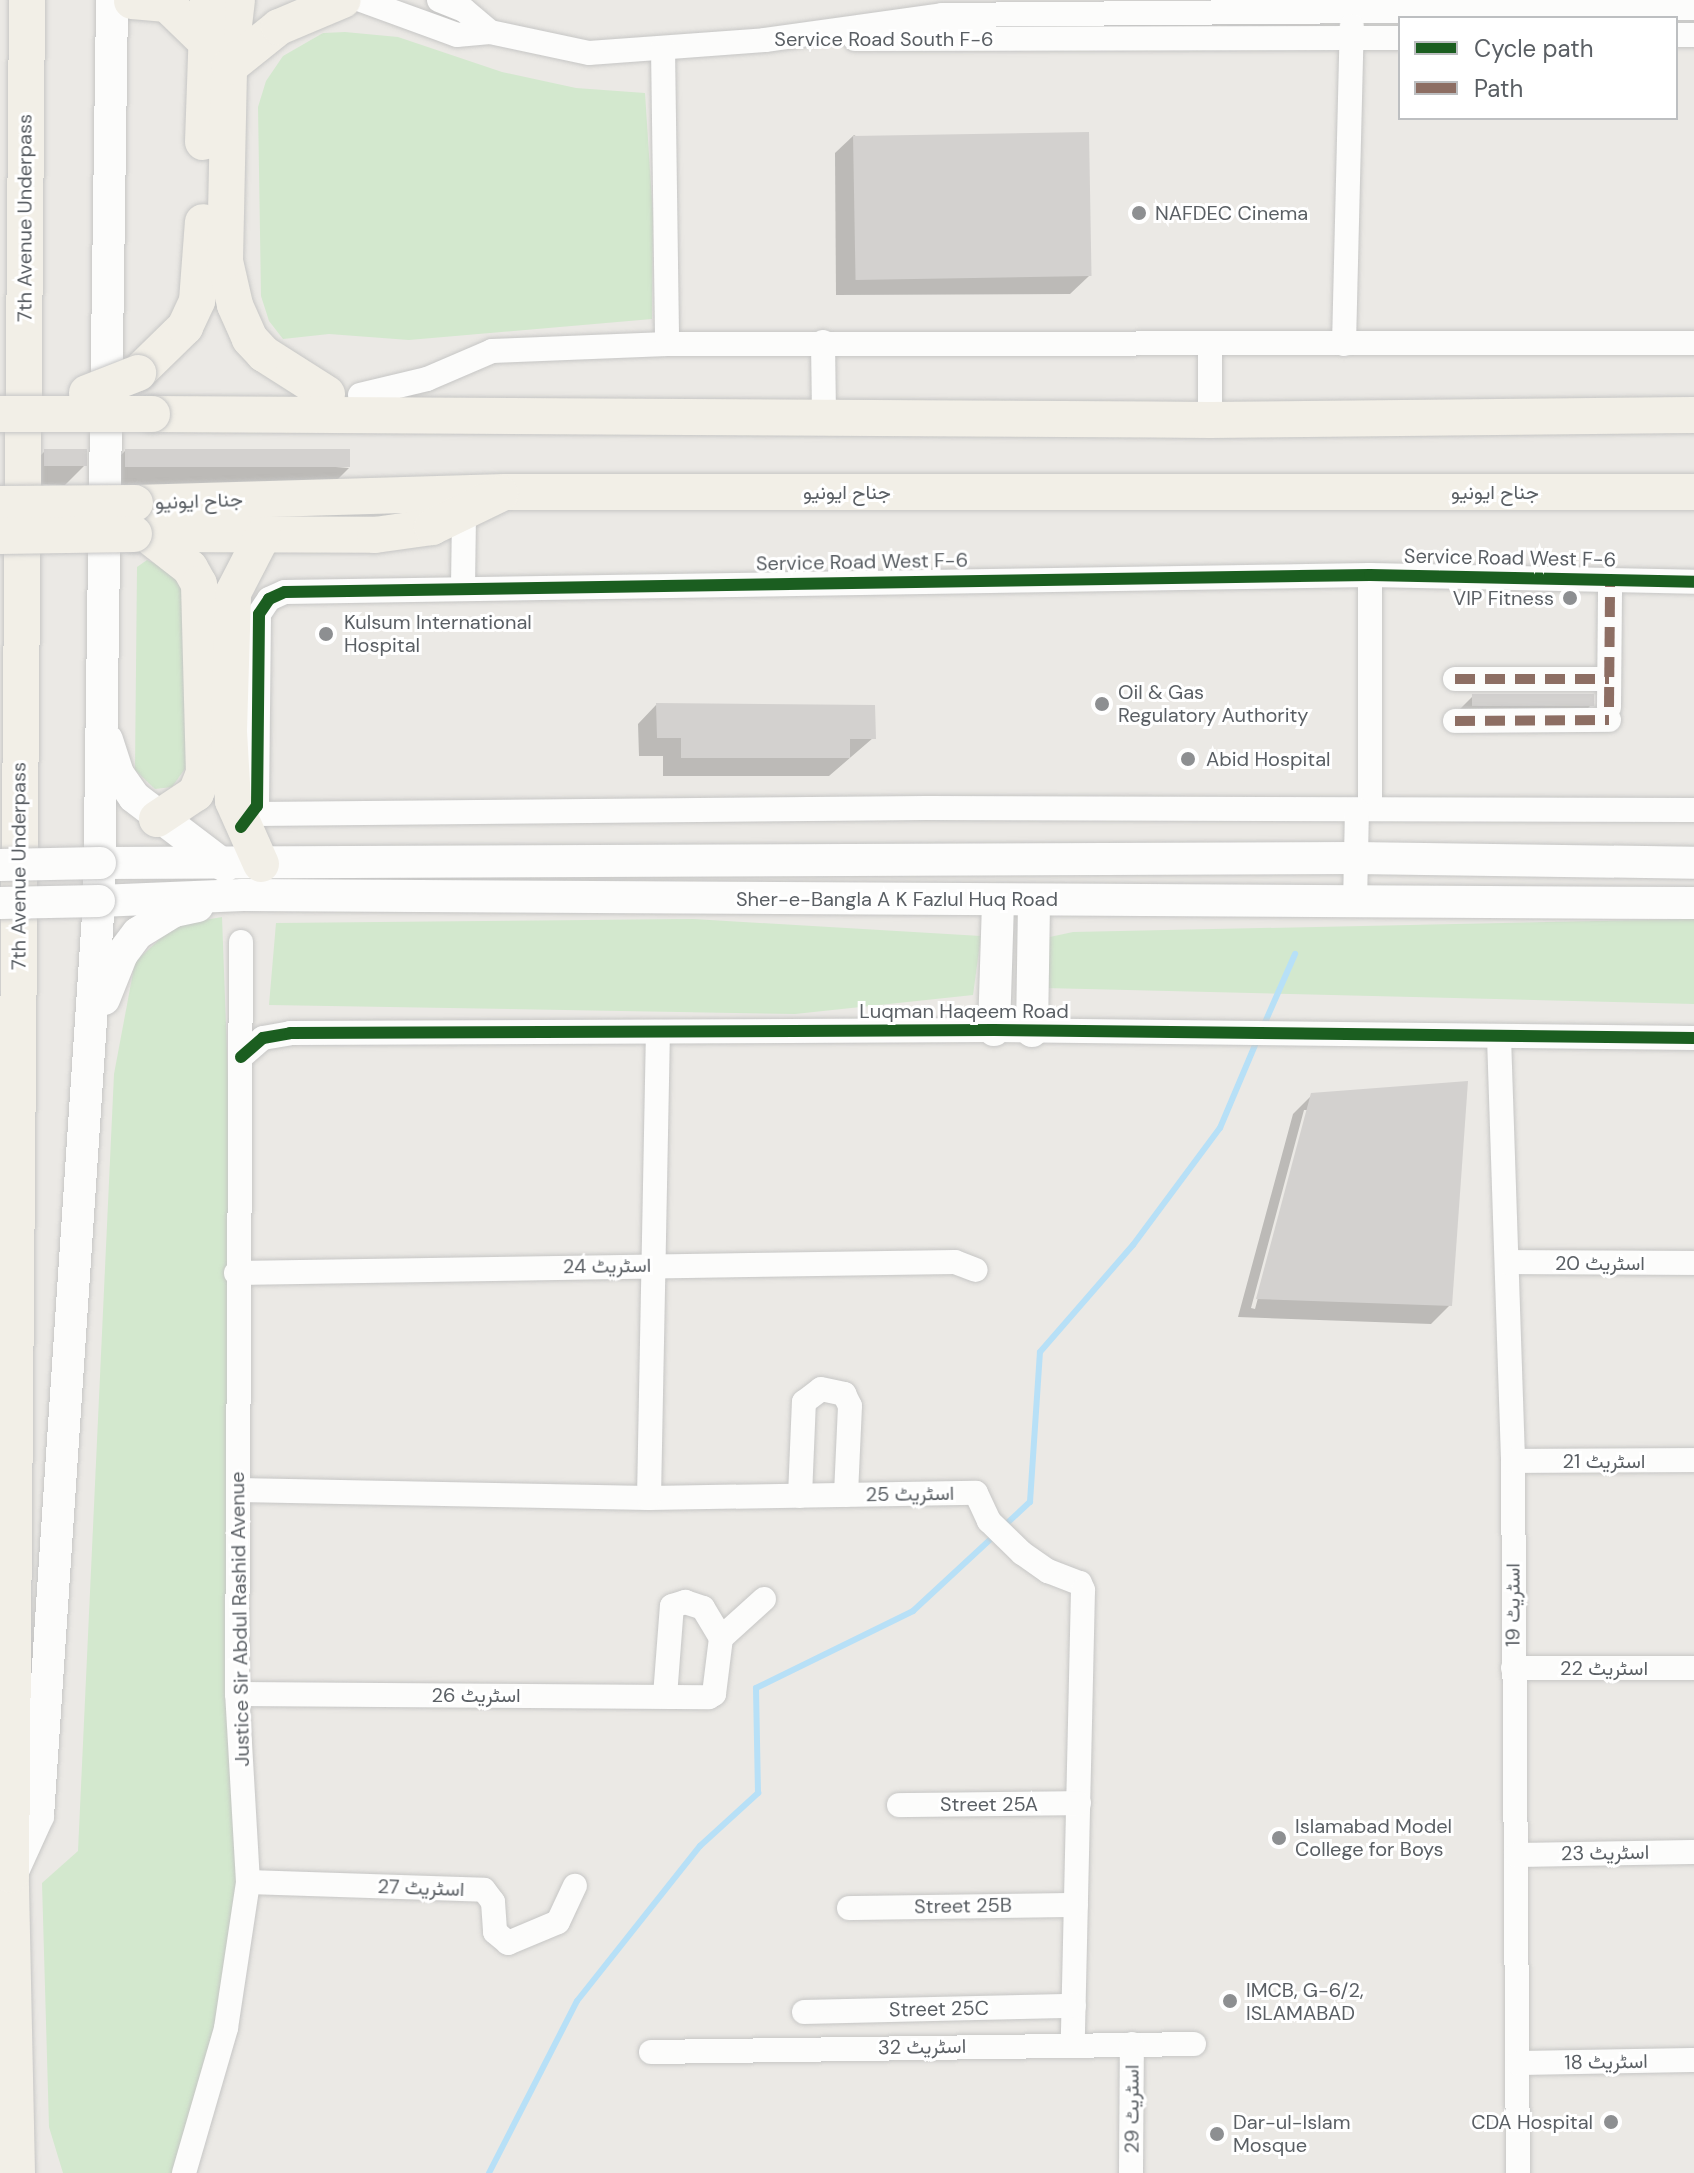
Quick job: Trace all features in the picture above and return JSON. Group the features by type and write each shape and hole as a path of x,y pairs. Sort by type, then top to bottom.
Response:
{"main road":[{"name":"7th Avenue Underpass","path":"17,2100 11,1875 27,0"},
{"path":"147,394 197,301 203,39 208,0"},
{"path":"237,0 229,67 225,261 235,305 250,339 264,354 344,394 439,419"},
{"path":"229,67 279,27 343,0"},
{"path":"11,1875 38,1816 91,1043 99,901 100,714 122,4 167,4 203,39"},
{"path":"0,393 344,394"},
{"path":"0,414 147,394 439,419 824,417 1210,420 1694,415"},
{"path":"0,536 140,524 263,535 375,535 432,527 464,516 505,492"},
{"name":"جناح ایونیو","path":"0,504 140,524 505,492 1694,492"},
{"path":"140,524 190,568 199,584 204,773 196,793 157,819"},
{"path":"261,864 248,820 230,785 233,593 263,535"},
{"path":"100,714 118,774 157,819 225,866"},
{"name":"Sher-e-Bangla A K Fazlul Huq Road","path":"0,865 1355,858 1694,863"},
{"path":"91,1043 110,978 138,933 174,911 243,895"},
{"name":"Sher-e-Bangla A K Fazlul Huq Road","path":"0,903 243,895 1355,904 1694,903"},
{"path":"1032,1031 1034,900"},
{"path":"994,1030 998,901"},
{"path":"17,2100 17,2173"},
{"path":"17,2100 40,2173"}],"street":[{"path":"361,0 457,35 490,32 569,52 765,40"},
{"path":"439,0 464,10 490,32"},
{"path":"1344,344 1352,39 1350,8"},
{"name":"Service Road South F-6","path":"765,40 942,15 1350,8 1694,8"},
{"name":"Service Road South F-6","path":"765,40 1398,38"},
{"path":"663,48 667,344"},
{"path":"823,342 824,417"},
{"path":"344,394 427,379 492,351 667,344 1694,343"},
{"path":"1210,345 1210,420"},
{"path":"463,587 464,516"},
{"path":"1355,904 1355,858 1363,809 1370,575"},
{"name":"Service Road West F-6","path":"248,820 263,604 285,592 1370,575 1694,582"},
{"path":"1455,721 1609,714 1610,580"},
{"path":"1455,679 1609,679"},
{"path":"248,820 1363,809 1694,810"},
{"name":"Justice Sir Abdul Rashid Avenue","path":"184,2173 226,2028 248,1882 237,1694 236,1273 241,942"},
{"name":"Luqman Haqeem Road","path":"241,1057 263,1038 290,1033 994,1030 1216,1035 1694,1038"},
{"path":"649,1498 658,1032"},
{"name":"اسٹریٹ 19","path":"1499,1037 1513,1461 1518,2173"},
{"name":"اسٹریٹ 24","path":"236,1273 955,1262 976,1270"},
{"name":"اسٹریٹ 20","path":"1507,1262 1694,1263"},
{"path":"800,1496 804,1402 821,1389 844,1394 850,1406 846,1495"},
{"name":"اسٹریٹ 21","path":"1513,1461 1694,1460"},
{"name":"اسٹریٹ 25","path":"238,1490 649,1498 976,1493 989,1521 1022,1553 1048,1571 1080,1583 1083,1590 1073,2045"},
{"path":"665,1696 672,1606 685,1602 703,1608 721,1638 764,1599"},
{"name":"اسٹریٹ 26","path":"237,1694 714,1694 721,1638"},
{"name":"اسٹریٹ 22","path":"1513,1668 1694,1668"},
{"name":"Street 25A","path":"899,1805 1079,1803"},
{"name":"اسٹریٹ 23","path":"1516,1855 1694,1852"},
{"name":"اسٹریٹ 27","path":"248,1882 484,1890 493,1902 495,1932 508,1943 558,1922 575,1886"},
{"name":"Street 25B","path":"849,1908 1076,1905"},
{"name":"Street 25C","path":"804,2012 1074,2006"},
{"name":"اسٹریٹ 29","path":"1131,2173 1132,2044"},
{"name":"اسٹریٹ 32","path":"651,2052 1194,2044"},
{"name":"اسٹریٹ 18","path":"1518,2063 1694,2060"}],"green space":[{"path":"323,33 398,37 502,72 576,88 645,93 653,216 652,319 409,340 329,334 283,339 269,321 261,296 258,107 266,81 283,56"},
{"path":"147,560 169,569 181,582 185,605 189,763 172,787 155,789 135,770 137,567"},
{"path":"222,917 237,1322 242,1928 179,2173 63,2173 49,2127 42,1883 78,1851 114,1074 135,962 175,925"},
{"path":"693,919 981,936 973,995 795,1014 269,1005 276,923"},
{"path":"1694,919 1694,1004 1045,988 1045,938 1073,932"}],"building":[{"path":"1089,132 1092,276 856,280 853,136"},
{"path":"44,449 87,449 87,466 44,466"},
{"path":"125,449 350,449 350,467 125,467"},
{"path":"1472,694 1594,694 1594,706 1472,706"},
{"path":"656,703 875,705 876,739 850,739 850,758 681,758 681,738 657,738"},
{"path":"1468,1081 1452,1306 1256,1299 1311,1093"}],"waterway":[{"path":"1263,1027 1295,954"},
{"path":"1003,1527 1030,1502 1040,1352 1133,1245 1220,1128 1258,1038"},
{"path":"489,2173 577,2001 700,1846 758,1793 756,1688 913,1611 995,1535"}],"marked path":[{"path":"1609,707 1610,580"},
{"path":"1455,679 1609,679"},
{"path":"1455,721 1609,720"}],"cycle path":[{"path":"241,827 257,806 259,614 269,599 285,592 1370,575 1694,582"},
{"path":"241,1057 263,1038 290,1033 994,1030 1694,1038"}],"place":[{"name":"NAFDEC Cinema","path":"1139,213"},
{"name":"VIP Fitness","path":"1570,598"},
{"name":"Kulsum International Hospital","path":"326,634"},
{"name":"Oil & Gas Regulatory Authority","path":"1102,704"},
{"name":"Abid Hospital","path":"1188,759"},
{"name":"Islamabad Model College for Boys","path":"1279,1838"},
{"name":"IMCB, G-6/2, ISLAMABAD","path":"1230,2001"},
{"name":"CDA Hospital","path":"1611,2122"},
{"name":"Dar-ul-Islam Mosque","path":"1217,2134"}]}
